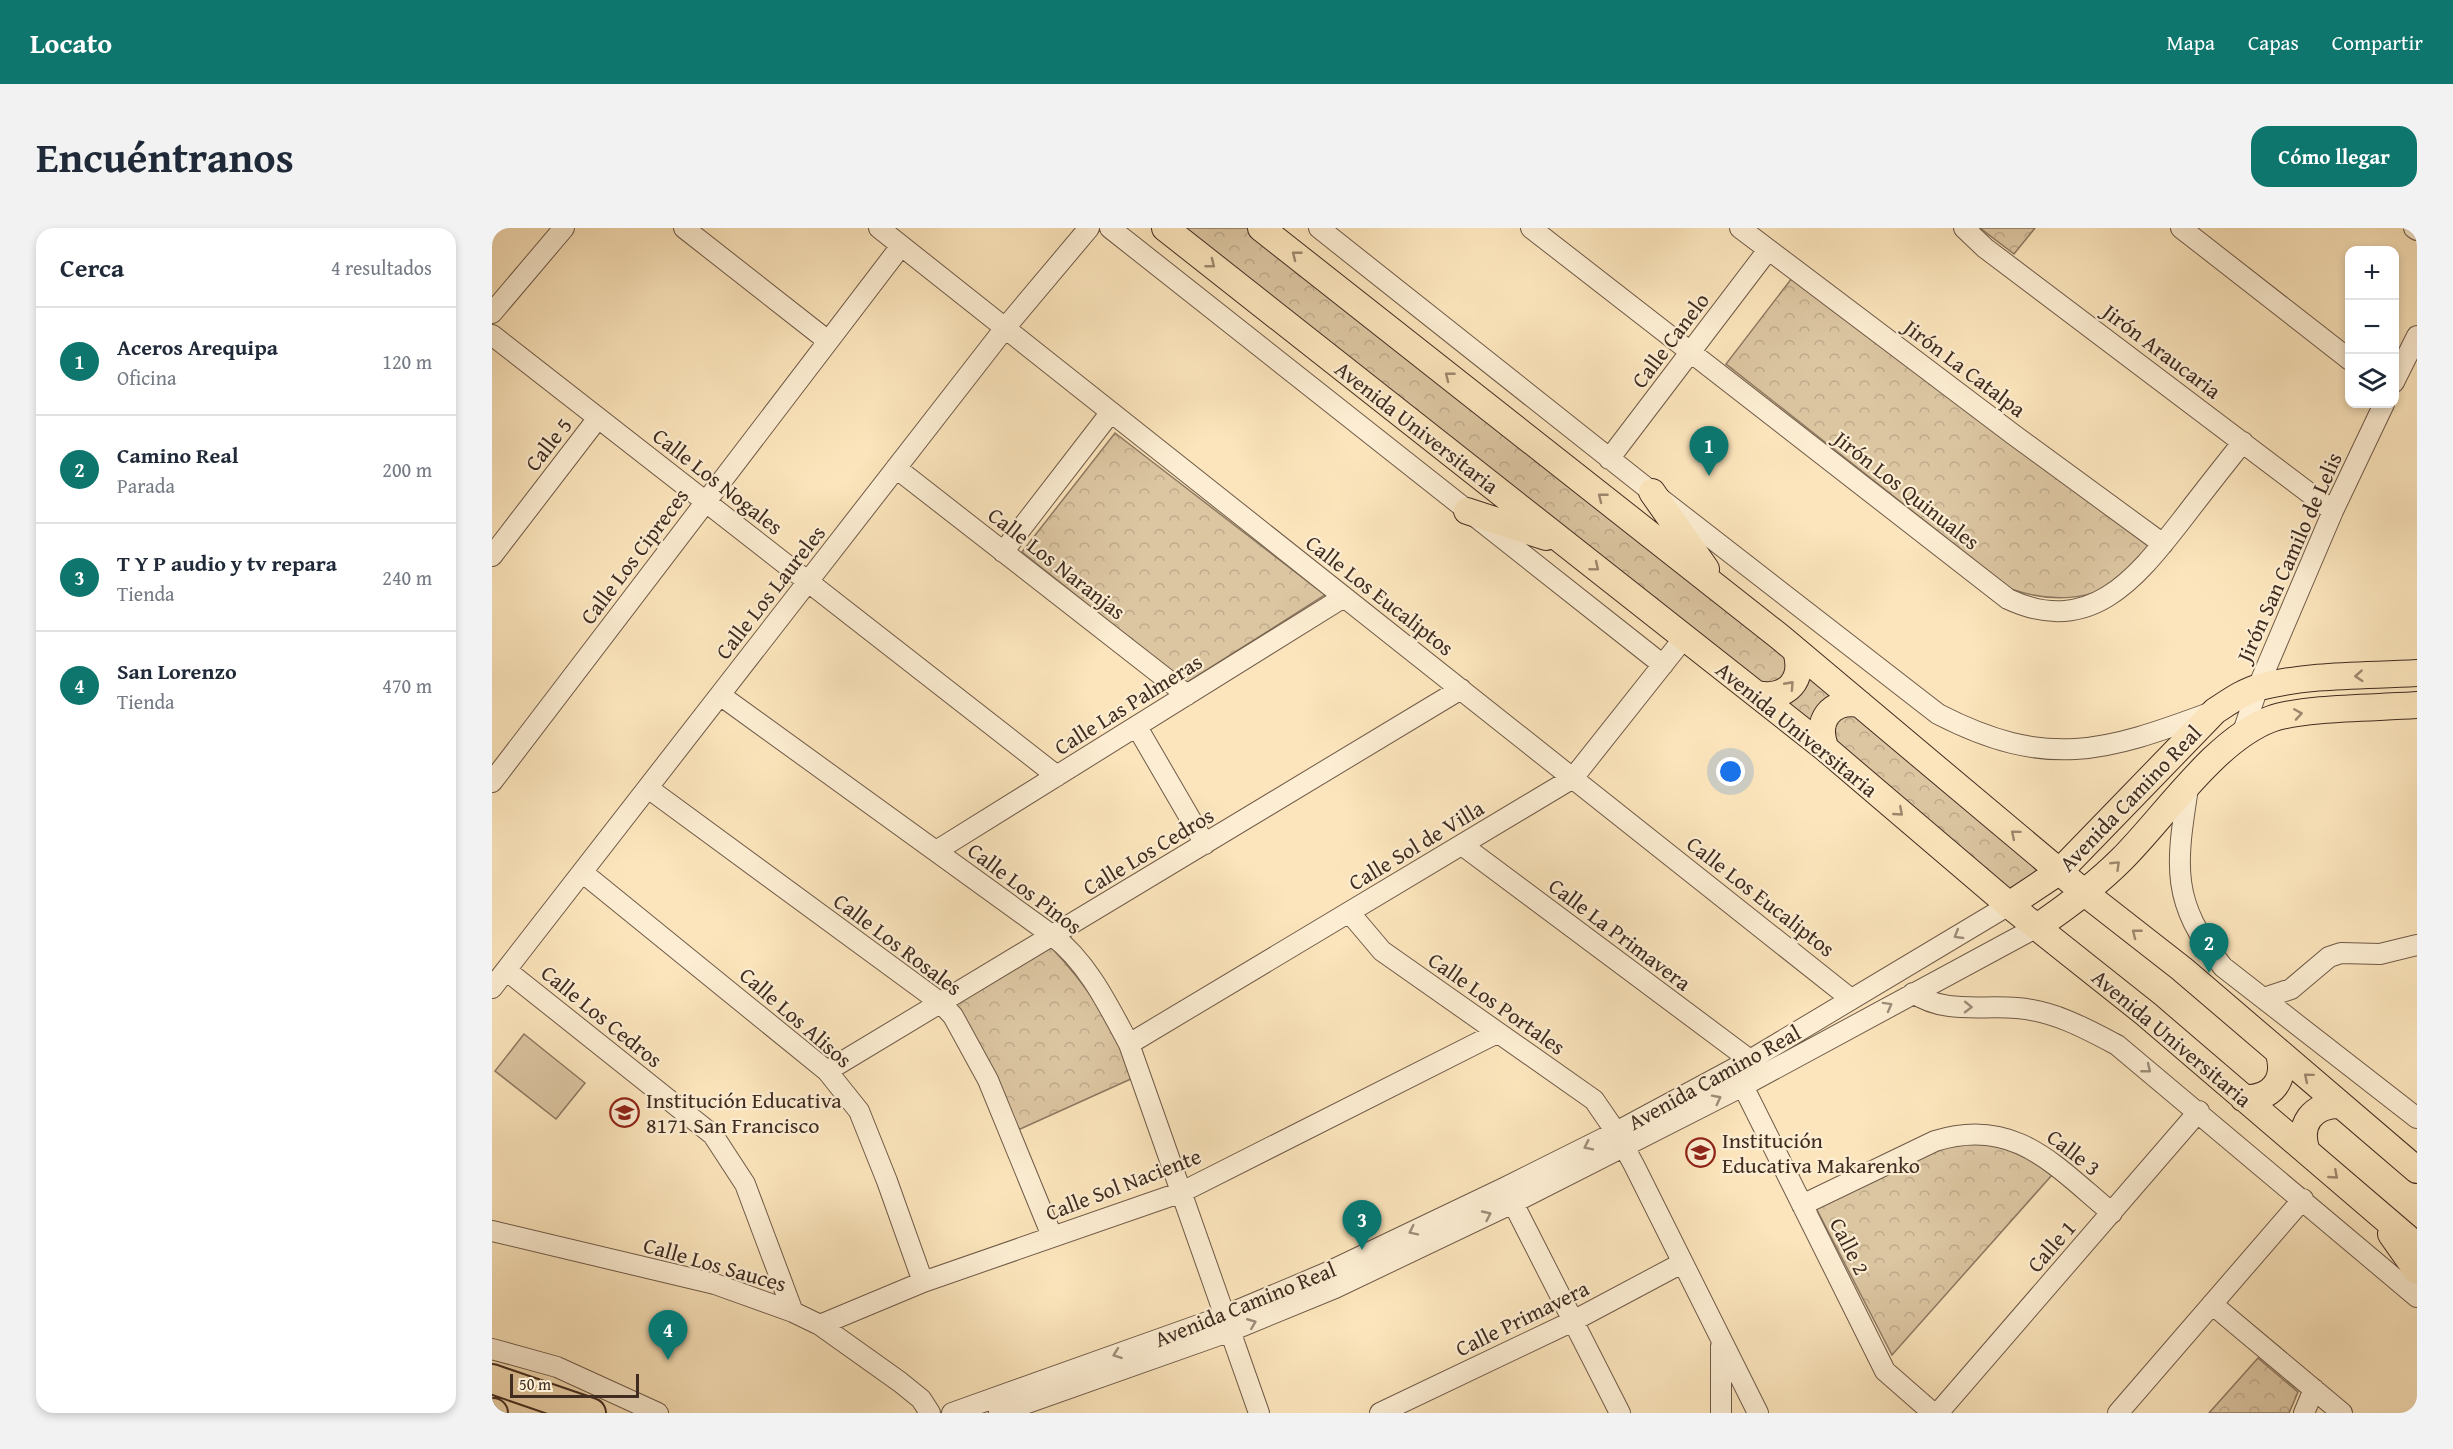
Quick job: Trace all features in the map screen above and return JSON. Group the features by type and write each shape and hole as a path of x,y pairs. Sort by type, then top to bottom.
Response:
{"highway":[{"path":"492,1379 591,1413"}],"main road":[{"name":"Avenida Universitaria","path":"1165,228 1826,749 2009,905 2146,1014 2417,1246"},
{"path":"1261,228 1796,651 2086,894 2182,969 2417,1170"},
{"path":"1652,492 1722,591"},
{"path":"1467,511 1566,543"},
{"path":"1757,694 1769,697 1781,694 1792,687 1798,676 1800,663 1796,651"},
{"name":"Avenida Camino Real","path":"2009,905 2060,872 2215,711 2258,687 2301,680 2417,673"},
{"path":"1826,749 1821,731 1827,714 1836,706 1848,702 1860,704"},
{"name":"Avenida Camino Real","path":"2037,927 2086,894 2243,732 2273,718 2417,705"},
{"path":"2243,1098 2264,1096 2279,1082 2282,1072 2278,1052"},
{"path":"2307,1152 2303,1132 2306,1122 2320,1107 2341,1105"},
{"path":"2372,1207 2417,1271"}],"street":[{"path":"492,313 564,228"},
{"path":"684,228 828,341"},
{"name":"Calle Los Eucaliptos","path":"879,228 1851,999"},
{"name":"Calle Los Laureles","path":"492,988 1005,328 1089,228"},
{"name":"Avenida Universitaria","path":"1110,228 1663,665"},
{"path":"1319,228 1652,492 1938,714 1972,731 2009,743 2041,749 2106,747 2142,738 2215,711"},
{"name":"Jirón Los Quinuales","path":"1531,228 2008,599 2031,610 2056,613 2079,608 2108,597 2133,579 2243,442"},
{"name":"Jirón La Catalpa","path":"1740,228 2163,544"},
{"name":"Jirón Araucaria","path":"1964,228 1985,248 2333,511"},
{"path":"2181,228 2345,357"},
{"name":"Calle Los Cipreces","path":"492,782 901,246"},
{"name":"Calle Canelo","path":"1610,459 1768,250"},
{"name":"Calle Los Nogales","path":"492,335 1057,776"},
{"path":"2399,374 2417,336"},
{"path":"2399,374 2417,350"},
{"name":"Jirón San Camilo de Lelis","path":"2243,732 2258,687 2333,511 2382,408"},
{"path":"1003,552 1111,412"},
{"name":"Calle 5","path":"492,556 598,418"},
{"name":"Calle Los Naranjas","path":"896,468 1187,695"},
{"name":"Calle Las Palmeras","path":"936,851 1344,597"},
{"name":"Calle Sol de Villa","path":"1129,1044 1573,778 1684,638"},
{"name":"Calle Los Cedros","path":"827,1071 1461,689"},
{"name":"Calle Los Pinos","path":"720,695 1053,936 1082,966 1099,988 1129,1044 1259,1413"},
{"path":"1137,727 1205,844"},
{"name":"Calle Los Rosales","path":"648,788 941,1003 953,1016 988,1080 1052,1236"},
{"path":"2188,788 2178,849 2179,882 2187,914 2202,942 2223,967 2417,1118"},
{"name":"Calle La Primavera","path":"1462,845 1750,1060"},
{"name":"Calle Los Alisos","path":"582,872 827,1071 859,1111 887,1180 923,1282"},
{"name":"Avenida Camino Real","path":"952,1413 1335,1288 1513,1203 2009,905"},
{"name":"Calle Los Portales","path":"1349,912 1382,951 1594,1100 1620,1139 1758,1413"},
{"name":"Avenida Camino Real","path":"999,1413 1226,1324 1326,1273 1620,1139 1743,1086 2037,927"},
{"path":"2264,998 2291,989 2329,957 2341,953 2380,954 2417,945"},
{"name":"Calle Los Cedros","path":"506,970 712,1135 745,1184 793,1312"},
{"path":"1901,970 1913,993"},
{"name":"Avenida Universitaria","path":"1913,993 1928,1002 1945,1007 2018,1008 2059,1016 2117,1045 2199,1111 2417,1296"},
{"name":"Calle Sol Naciente","path":"820,1325 923,1282 1182,1192 1497,1033"},
{"name":"Calle 2","path":"1743,1086 1885,1371 1933,1413"},
{"name":"Calle 1","path":"1938,1413 2199,1111"},
{"name":"Calle 3","path":"1802,1205 1935,1141 1957,1134 1978,1133 1998,1136 2032,1148 2112,1213"},
{"path":"2118,1413 2303,1199"},
{"path":"1513,1203 1620,1413"},
{"name":"Calle Los Sauces","path":"492,1231 715,1284 793,1312 820,1325 921,1399 930,1413"},
{"name":"Calle Primavera","path":"1380,1413 1573,1321 1682,1263"},
{"path":"2212,1304 2342,1413"},
{"path":"1721,1340 1721,1413"},
{"path":"492,1349 557,1366 658,1413"},
{"path":"2304,1413 2314,1389"}],"green space":[{"path":"1177,228 1248,228 1784,650 2045,870 2009,894"},
{"path":"1980,228 2035,228 2014,254"},
{"path":"1792,278 2149,546 2125,575 2099,591 2055,598 2011,589 1726,364"},
{"path":"1115,433 1325,595 1186,683 1022,552"},
{"path":"1049,945 1076,975 1098,1007 1117,1040 1133,1078 1018,1130 953,1003"},
{"path":"524,1034 585,1083 556,1119 495,1071"},
{"path":"1961,1142 1987,1144 2009,1150 2030,1160 2052,1175 1892,1355 1816,1208 1939,1149"},
{"path":"2258,1358 2298,1392 2289,1413 2209,1413"}],"place":[{"name":"Aceros Arequipa","path":"1709,476"},
{"name":"Camino Real","path":"2209,973"},
{"name":"Institución Educativa 8171 San Francisco","path":"625,1113"},
{"name":"Institución Educativa Makarenko","path":"1701,1153"},
{"name":"T Y P audio y tv repara","path":"1362,1250"},
{"name":"San Lorenzo","path":"668,1360"}]}
